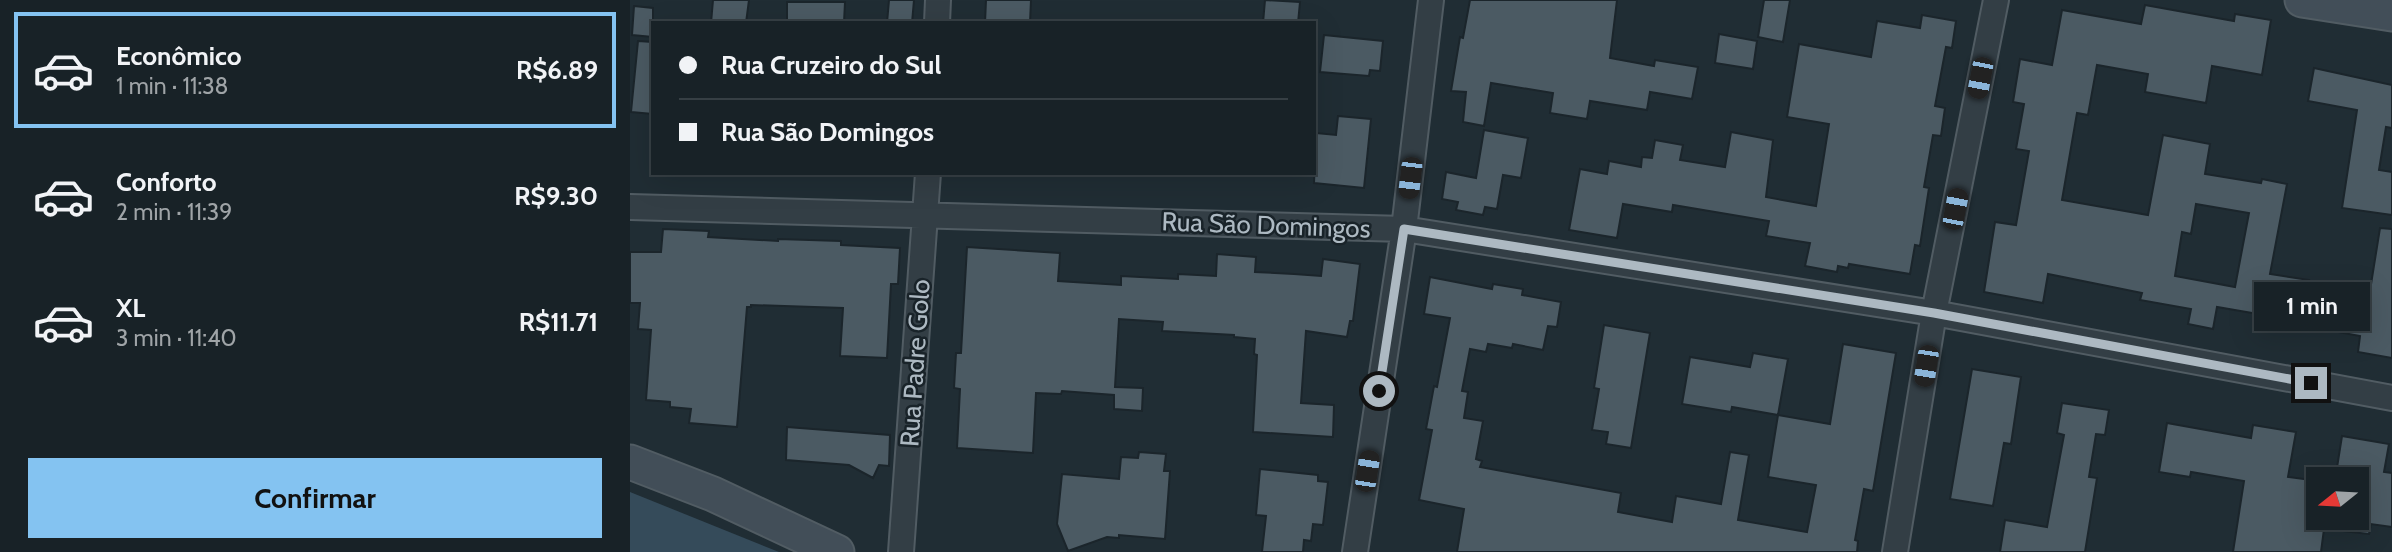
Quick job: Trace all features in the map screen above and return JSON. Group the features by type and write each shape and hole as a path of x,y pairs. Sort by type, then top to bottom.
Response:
{"street":[{"path":"937,21 938,0"},
{"path":"1354,552 1404,229 1431,0"},
{"path":"1895,552 1934,313 1996,0"},
{"path":"2302,0 2392,14"},
{"name":"Rua Padre Golo","path":"901,552 928,175"},
{"name":"Rua São Domingos","path":"630,207 1404,229 1934,313 2392,398"},
{"path":"630,462 713,494 837,552"}],"water":[{"path":"630,492 779,552 630,552"}],"building":[{"path":"713,0 749,0 746,21 711,21"},
{"path":"889,0 914,0 912,21 887,21"},
{"path":"986,0 1031,0 1030,21 985,21"},
{"path":"1265,0 1300,2 1298,21 1263,21"},
{"path":"1470,0 1617,0 1610,58 1654,66 1655,60 1698,67 1692,99 1650,92 1647,110 1590,101 1587,119 1550,113 1553,93 1491,83 1484,126 1463,122 1466,92 1451,91 1460,37 1463,38"},
{"path":"1764,0 1790,0 1783,42 1758,37"},
{"path":"787,2 845,2 844,21 787,21"},
{"path":"2145,5 2234,21 2235,14 2271,20 2262,75 2212,66 2206,103 2145,92 2148,74 2097,65 2088,115 2077,113 2062,200 2148,215 2163,135 2210,144 2205,174 2261,183 2262,179 2287,184 2270,274 2309,280 2307,292 2368,303 2380,228 2392,229 2392,358 2358,352 2360,336 2301,325 2300,329 2262,322 2264,315 2217,307 2213,329 2188,324 2191,309 2140,300 2142,293 2048,274 2043,303 1984,292 1995,222 2016,225 2029,151 2016,149 2024,104 2013,102 2020,59 2052,65 2062,10 2141,24","holes":["2196,204 2249,213 2235,287 2175,276 2182,232 2191,234"]},
{"path":"634,6 653,8 651,37 632,35"},
{"path":"1922,15 1956,21 1952,48 1946,47 1935,106 1945,108 1941,136 1933,135 1924,187 1929,188 1920,246 1915,245 1910,274 1849,264 1848,268 1838,266 1837,272 1805,266 1810,243 1766,236 1769,221 1673,205 1672,212 1623,204 1617,238 1569,230 1580,169 1607,174 1609,161 1641,167 1642,157 1652,158 1655,140 1683,145 1680,160 1725,167 1731,132 1773,140 1766,197 1816,206 1829,124 1787,117 1799,44 1871,57 1877,21 1920,28"},
{"path":"1719,34 1757,41 1753,69 1715,63"},
{"path":"1324,35 1383,41 1380,71 1370,70 1369,76 1320,72"},
{"path":"638,41 651,42 651,114 631,112"},
{"path":"2314,68 2392,85 2392,128 2386,127 2379,170 2392,172 2392,215 2342,208 2357,110 2308,101"},
{"path":"1338,116 1371,119 1364,188 1314,183 1316,133 1336,135"},
{"path":"1484,130 1528,138 1521,178 1503,175 1497,209 1485,207 1483,215 1456,210 1458,202 1442,199 1446,172 1476,178"},
{"path":"663,229 709,231 708,237 841,241 841,245 900,248 898,284 891,284 887,358 840,356 843,308 751,305 747,307 737,427 689,423 691,409 670,407 670,402 646,400 651,330 638,329 640,303 630,303 630,252 661,252"},
{"path":"967,247 1060,253 1058,281 1121,285 1121,276 1178,279 1178,274 1216,276 1217,254 1256,257 1255,272 1321,276 1323,259 1360,264 1353,321 1350,321 1347,337 1306,331 1301,403 1334,405 1333,437 1253,432 1257,355 1254,354 1255,339 1234,335 1162,331 1163,322 1119,319 1115,387 1143,388 1142,411 1114,409 1114,395 1062,391 1061,394 1036,393 1033,453 957,448 960,389 954,388 956,353 961,353"},
{"path":"1430,277 1492,289 1493,284 1523,289 1522,295 1561,302 1557,327 1548,326 1543,350 1513,344 1512,348 1488,344 1486,352 1470,349 1462,391 1468,392 1464,418 1483,421 1476,459 1482,461 1480,467 1621,493 1618,512 1672,522 1676,496 1721,504 1730,452 1749,455 1738,520 1807,532 1816,485 1768,477 1778,415 1830,424 1843,344 1896,353 1873,491 1864,489 1855,540 1858,541 1857,552 1457,552 1464,509 1419,500 1432,430 1426,429 1450,318 1424,314"},
{"path":"1604,325 1650,333 1631,448 1606,444 1608,432 1592,430 1599,389 1594,388"},
{"path":"1753,353 1788,359 1778,415 1732,407 1731,412 1682,404 1690,357 1750,367"},
{"path":"1972,369 2021,377 2011,444 2004,443 1993,506 1950,499"},
{"path":"2062,403 2109,410 2105,435 2096,434 2089,477 2097,478 2085,552 2000,552 2005,520 2047,527 2064,435 2057,433"},
{"path":"2167,423 2251,438 2253,425 2296,432 2288,477 2306,479 2306,530 2324,530 2321,552 2233,552 2244,481 2191,472 2190,477 2159,472"},
{"path":"787,427 890,435 889,466 879,465 873,478 849,465 786,460"},
{"path":"2342,436 2389,444 2384,472 2392,473 2392,527 2371,524 2370,529 2370,467 2337,467"},
{"path":"1139,452 1166,454 1164,471 1170,471 1165,539 1119,535 1119,538 1107,537 1068,551 1057,524 1062,474 1119,479 1121,457 1138,458"},
{"path":"1260,469 1318,475 1318,481 1328,482 1323,525 1313,524 1311,541 1304,540 1303,552 1262,552 1266,516 1256,515"},
{"path":"2333,530 2370,530 2369,534"}],"route":[{"path":"1379,391 1404,229 1934,313 2311,383"}]}
